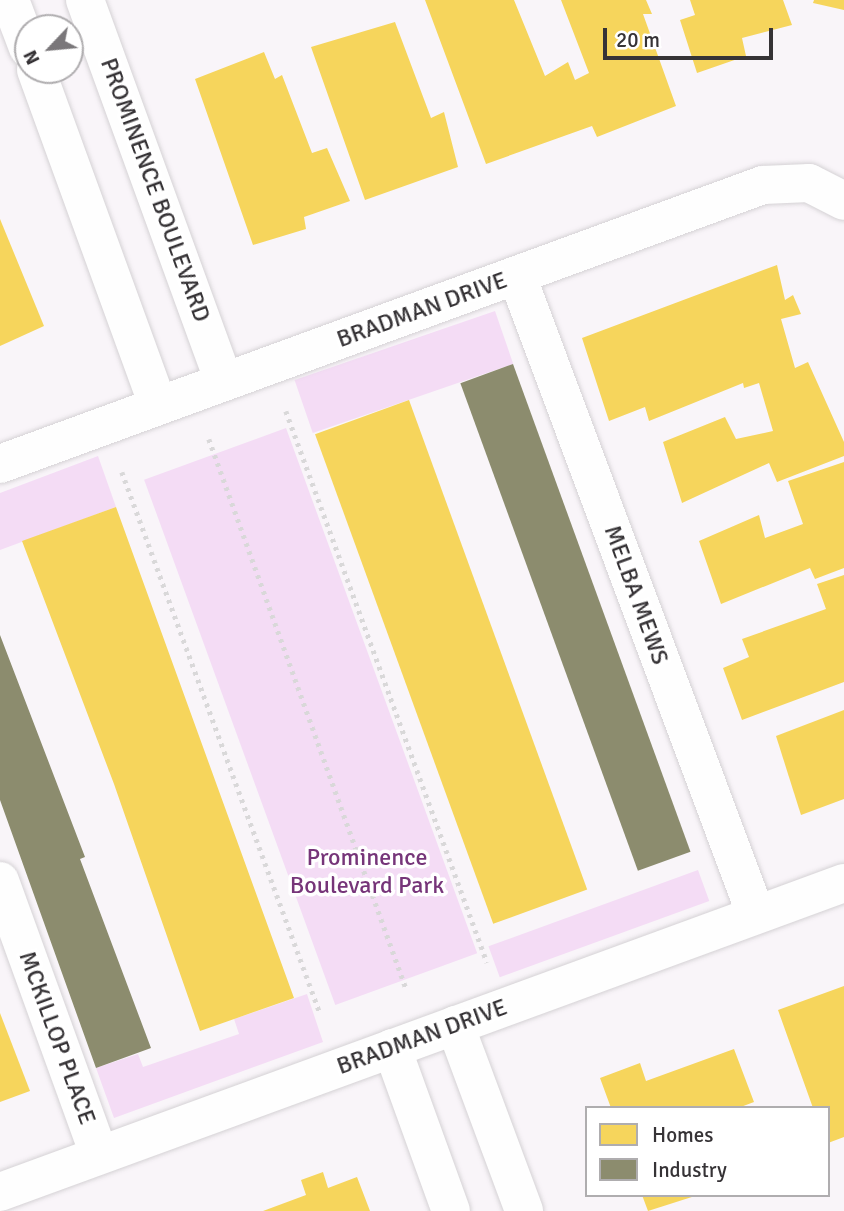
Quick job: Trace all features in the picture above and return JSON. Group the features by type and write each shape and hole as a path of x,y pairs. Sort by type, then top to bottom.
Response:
{"street":[{"name":"PROMINENCE BOULEVARD","path":"85,0 191,393"},
{"path":"43,84 191,393"},
{"name":"BRADMAN DRIVE","path":"0,464 104,423 269,366 763,184 808,183 844,201"},
{"name":"MELBA MEWS","path":"517,276 756,915"},
{"name":"MCKILLOP PLACE","path":"0,881 99,1155"},
{"name":"BRADMAN DRIVE","path":"0,1192 844,883"},
{"path":"423,1036 451,1211"},
{"path":"423,1036 524,1211"}],"path":[{"path":"269,366 503,1007"},
{"path":"191,393 423,1036"},
{"path":"104,423 320,1013"}],"green space":[{"path":"495,311 513,364 313,433 295,380"},
{"name":"Prominence Boulevard Park","path":"286,428 477,953 335,1005 144,480"},
{"path":"98,456 116,507 0,550 0,493"},
{"path":"698,870 709,901 500,977 488,946"},
{"path":"307,994 323,1042 114,1118 96,1068 138,1054 143,1067 239,1034 234,1019"}],"building: Homes":[{"path":"425,0 514,0 545,76 568,62 575,80 589,73 561,0 646,0 652,14 643,14 676,106 597,137 592,126 486,164"},
{"path":"690,0 783,0 792,25 742,38 746,56 697,73 680,20 695,15"},
{"path":"814,0 844,0 844,10 813,3"},
{"path":"395,22 431,118 444,112 458,167 365,200 311,47"},
{"path":"264,52 275,79 282,75 312,153 327,148 350,201 304,217 306,229 253,245 195,79"},
{"path":"0,219 44,326 0,346"},
{"path":"777,265 785,300 793,295 801,314 781,319 795,368 808,362 844,442 844,456 777,482 769,463 682,503 663,442 725,417 736,439 773,431 759,383 744,388 743,383 649,421 645,407 609,421 582,338"},
{"path":"409,400 587,890 493,924 315,434"},
{"path":"844,462 844,568 815,579 810,568 721,604 699,541 759,515 765,538 803,524 788,481"},
{"path":"116,507 294,998 200,1031 114,784 22,541"},
{"path":"844,575 844,682 742,720 723,668 749,657 742,639 826,609 817,584"},
{"path":"844,710 844,799 801,815 776,736"},
{"path":"844,986 844,1137 830,1142 830,1106 812,1106 778,1010"},
{"path":"0,1013 30,1091 0,1102"},
{"path":"734,1049 754,1102 743,1106 610,1106 600,1078 640,1063 646,1081"},
{"path":"323,1172 328,1188 357,1177 370,1211 263,1211 306,1195 301,1180"},
{"path":"643,1197 692,1197 648,1211"}],"building: Industry":[{"path":"513,364 691,852 638,871 460,383"},
{"path":"0,635 85,857 80,859 151,1048 96,1068 0,800"}]}
